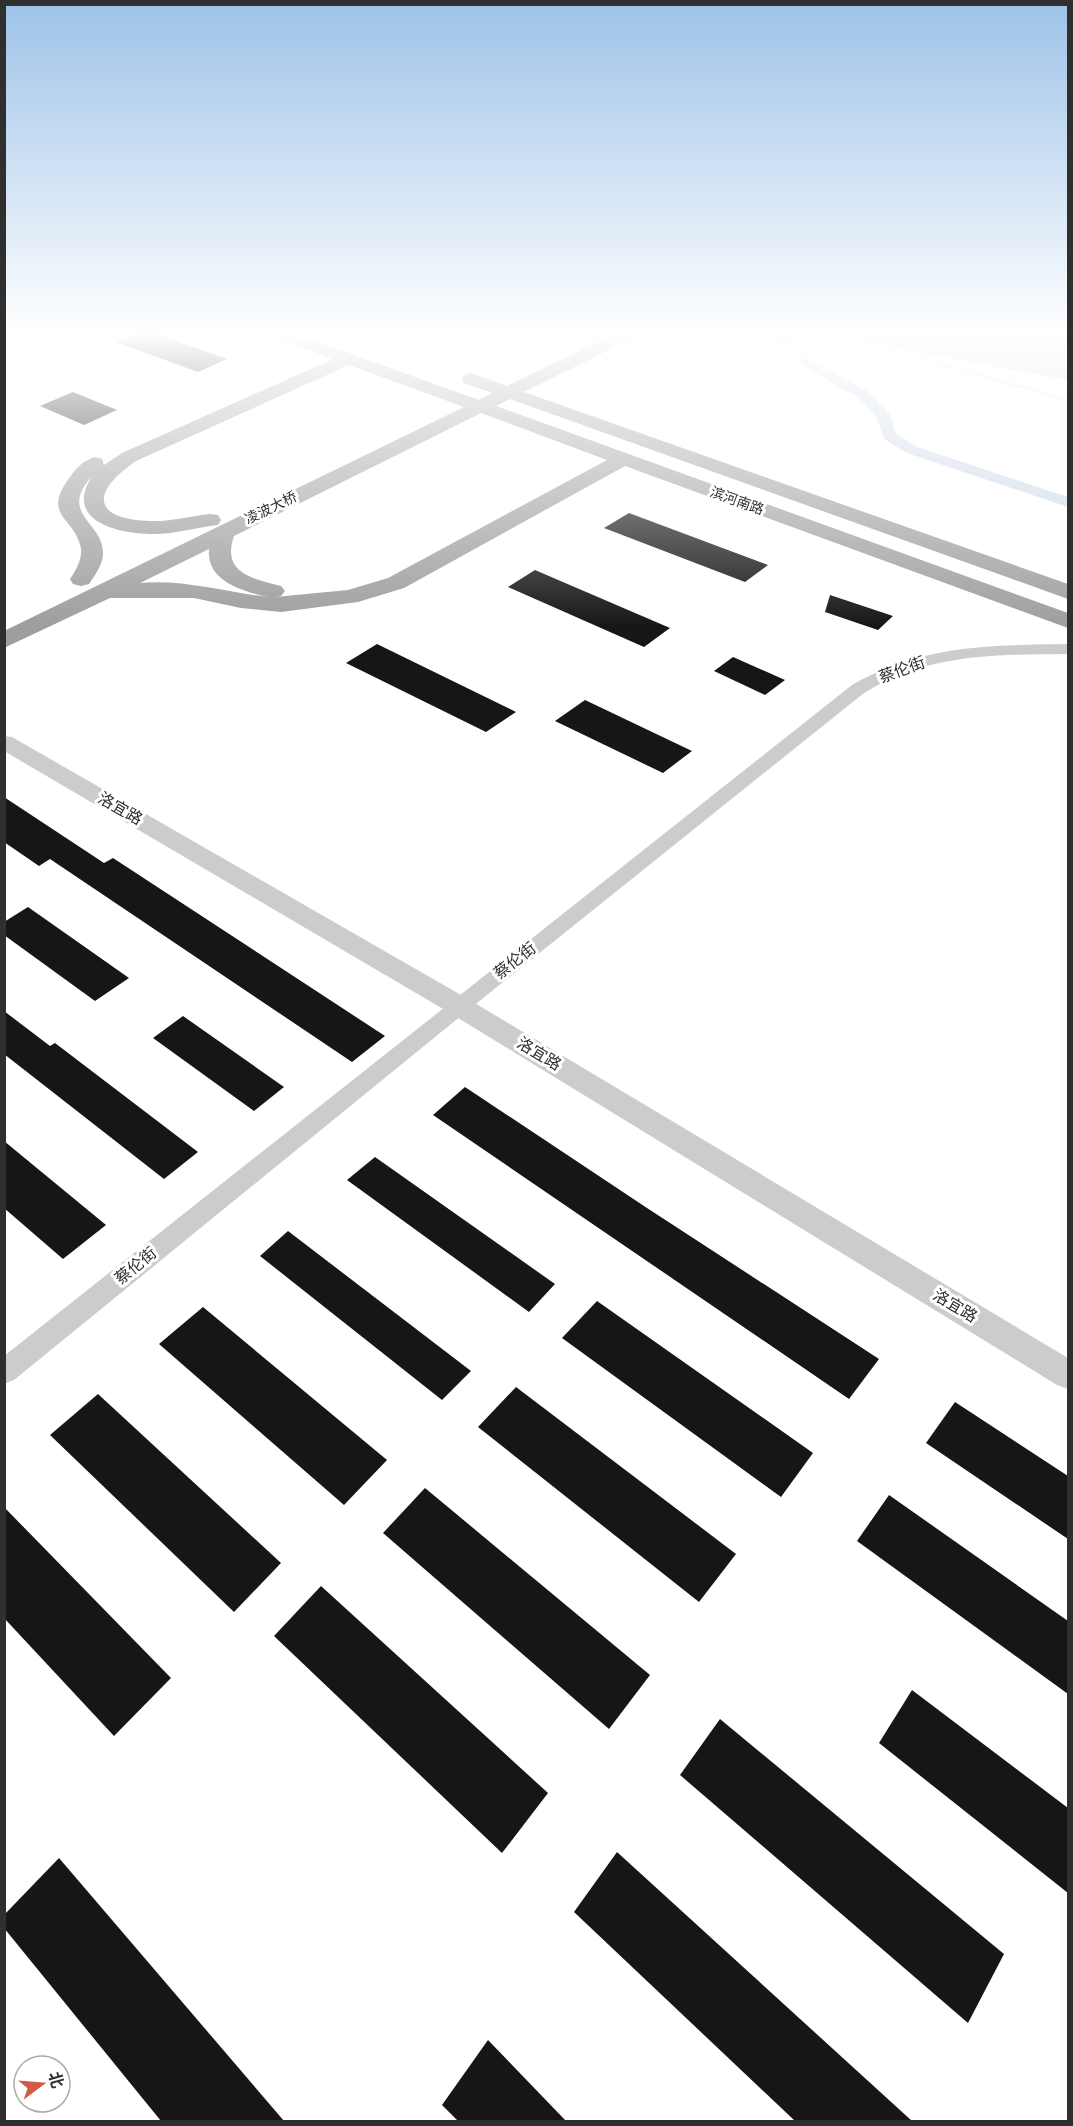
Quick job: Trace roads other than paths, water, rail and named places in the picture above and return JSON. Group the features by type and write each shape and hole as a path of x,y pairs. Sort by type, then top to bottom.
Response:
{"highway":[{"name":"凌波大桥","path":"170,429 114,453 86,470 78,478 68,501 70,515 91,544 91,566 72,584 217,525 420,429"},
{"path":"188,429 129,457 106,472 96,482 92,493 93,504 98,512 117,523 130,526 153,528 217,525 220,558 227,573 242,584 272,591 303,592 340,589 379,577 613,456"},
{"name":"凌波大桥","path":"310,480 410,429"},
{"name":"滨河南路","path":"541,429 1068,621"},
{"name":"滨河南路","path":"612,429 1068,592"},
{"path":"102,593 194,591 241,601 281,605 350,597 396,582 613,456"},
{"name":"凌波大桥","path":"4,641 102,593 217,525"}],"street":[{"name":"蔡伦街","path":"4,1372 465,1001 858,689 886,673 932,659 1001,651 1068,649"},
{"name":"洛宜路","path":"4,730 1068,1356"},
{"name":"洛宜路","path":"4,742 465,1001 1068,1375"}],"waterway":[{"path":"887,429 889,436 912,450 1068,502"}]}
